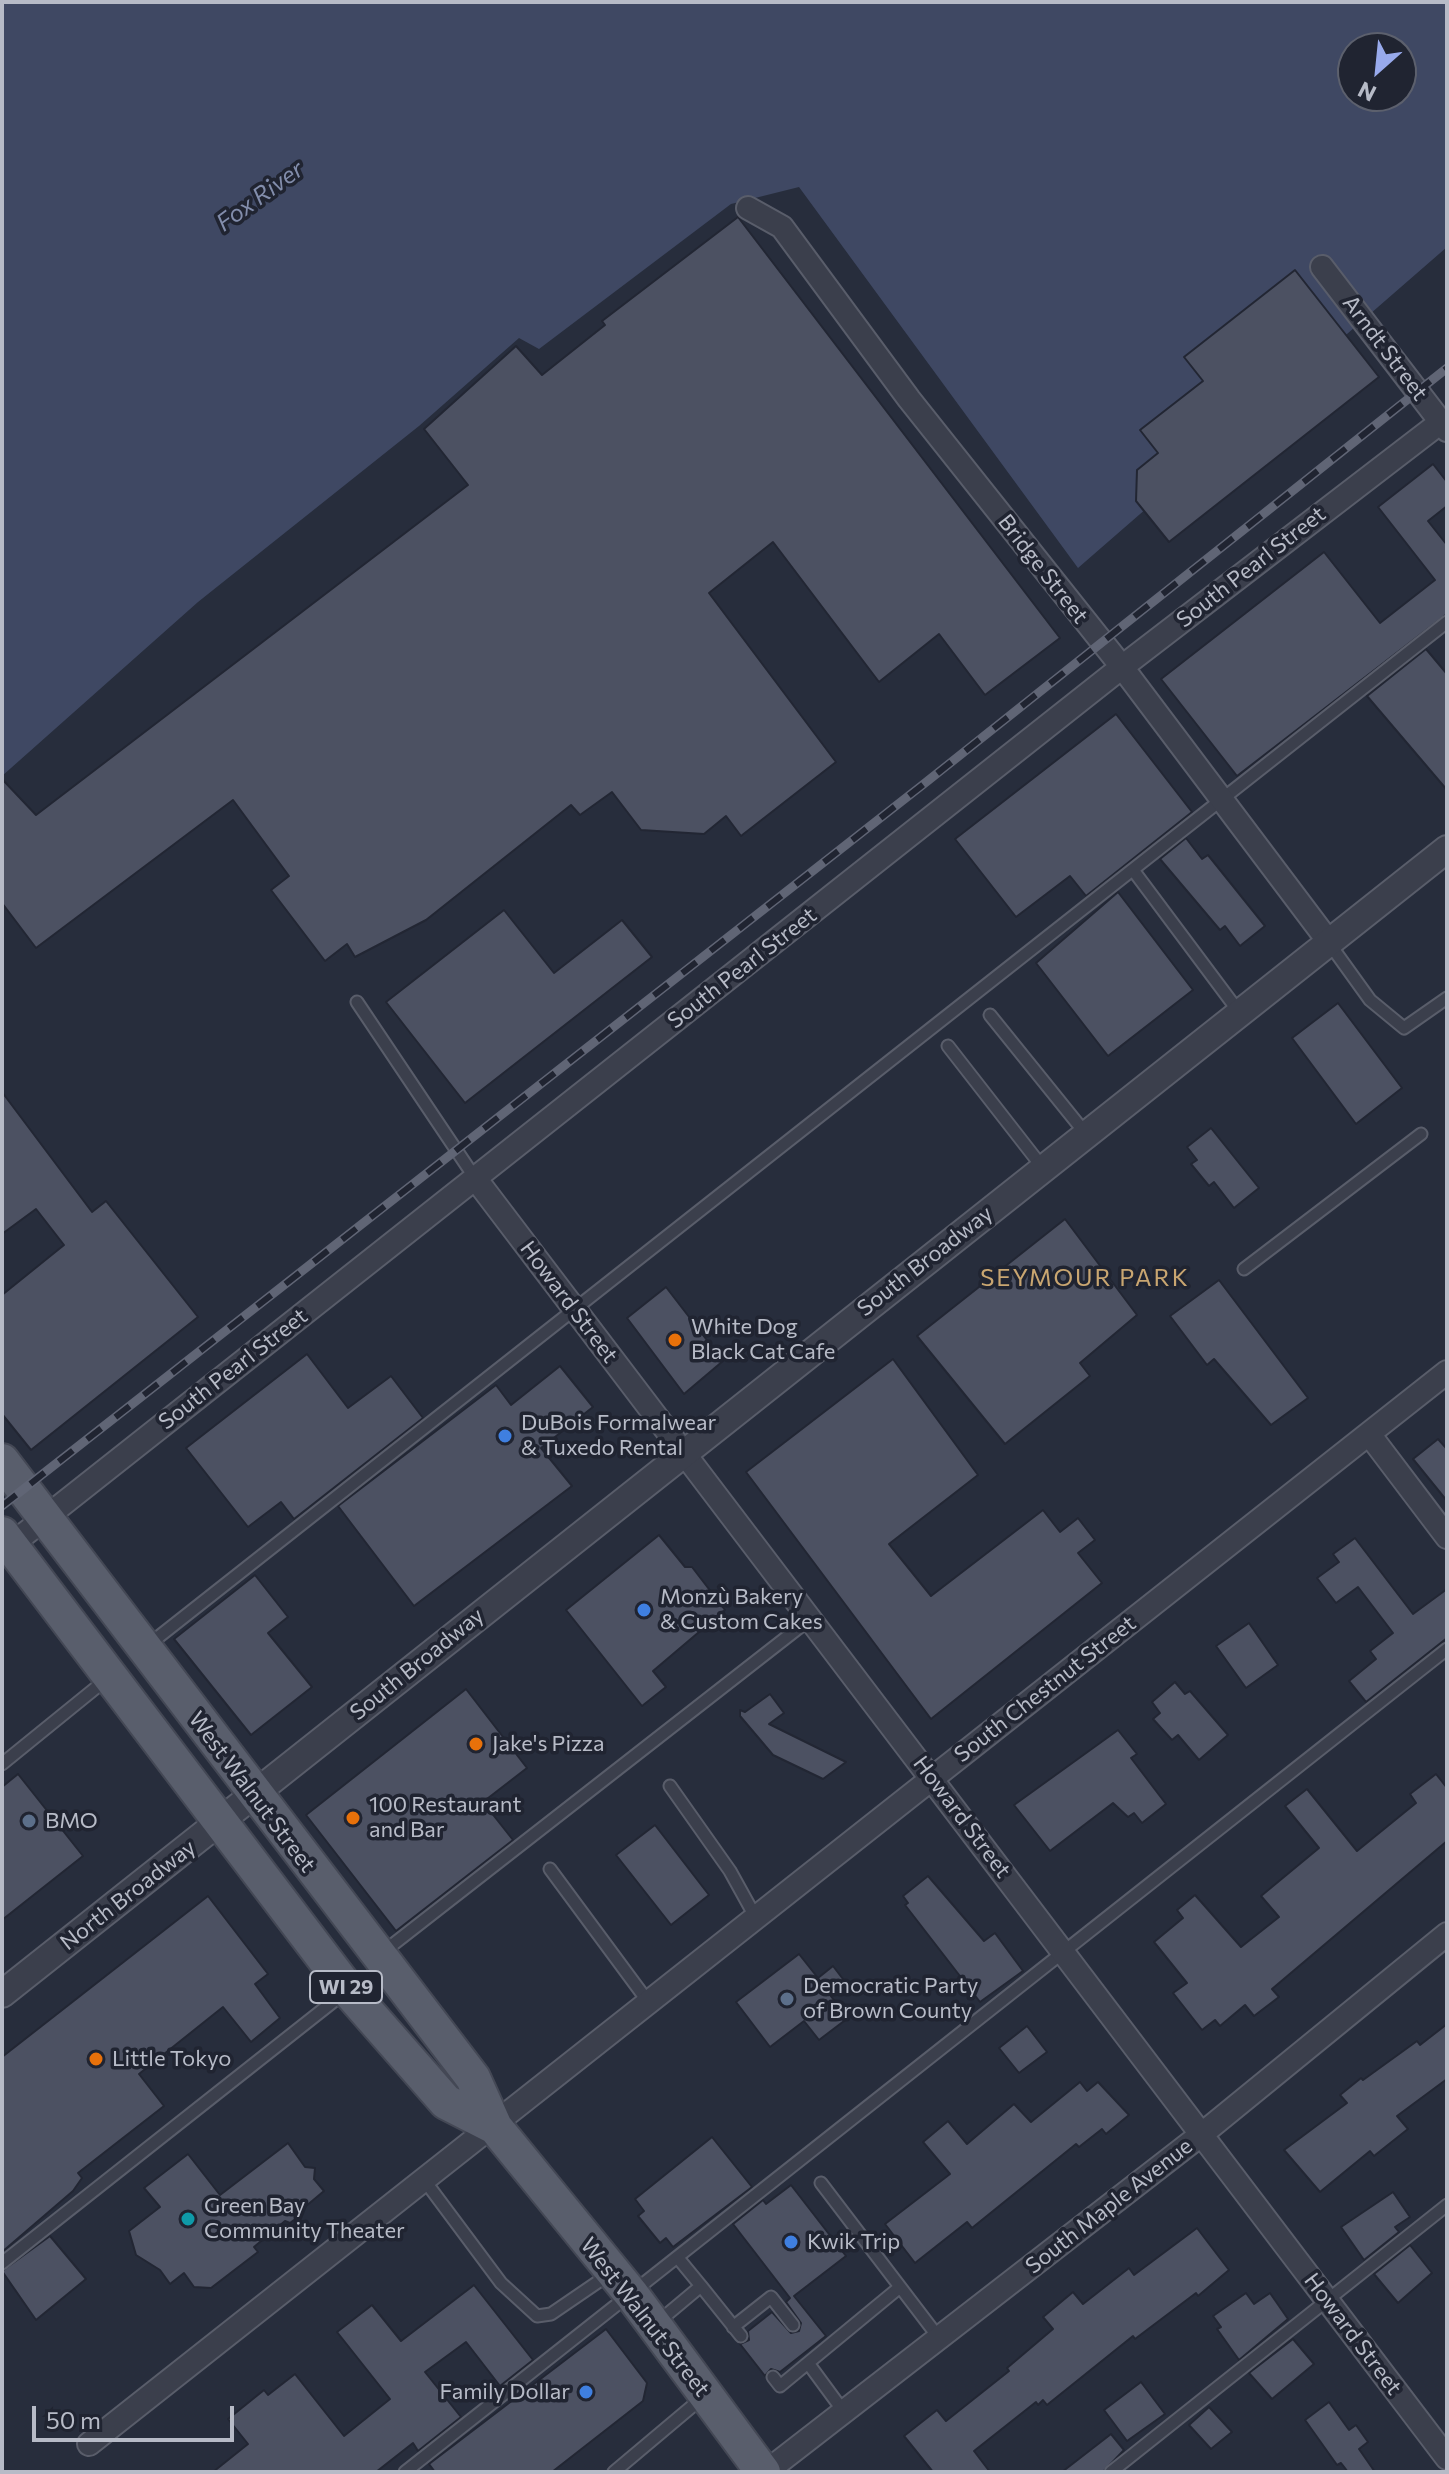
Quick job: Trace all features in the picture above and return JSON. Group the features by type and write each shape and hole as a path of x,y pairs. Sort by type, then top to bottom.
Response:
{"main road":[{"name":"West Walnut Street","path":"2,1461 473,2078 495,2127 622,2283 764,2472"},
{"name":"West Walnut Street","path":"5,1544 348,1990 446,2102 495,2127"}],"street":[{"name":"Bridge Street","path":"748,208 782,227 909,399 1122,667 1329,942"},
{"name":"Arndt Street","path":"1322,267 1444,426"},
{"name":"South Pearl Street","path":"5,1544 46,1517 1122,667 1444,426"},
{"name":"South Broadway","path":"255,1796 684,1451 1447,849"},
{"name":"Howard Street","path":"475,1178 1447,2458"},
{"name":"South Chestnut Street","path":"89,2444 495,2127 1447,1372"},
{"path":"1369,1434 1447,1537"},
{"name":"North Broadway","path":"2,1994 255,1796"},
{"name":"South Maple Avenue","path":"764,2472 1202,2134 1447,1934"}],"lane":[{"path":"143,1649 577,1311 1447,622"},
{"path":"1133,870 1240,1013"},
{"path":"1329,942 1370,1000 1404,1028 1447,998"},
{"path":"357,1002 475,1178"},
{"path":"990,1015 1086,1134"},
{"path":"948,1046 1043,1168"},
{"path":"1244,1269 1421,1134"},
{"path":"378,1956 810,1619"},
{"path":"425,2181 501,2283 537,2316 551,2314 678,2258 1062,1950 1447,1649"},
{"path":"2,1764 109,1678"},
{"path":"670,1786 730,1871 756,1918"},
{"path":"550,1869 649,2004"},
{"path":"2,2263 348,1990"},
{"path":"821,2183 939,2338"},
{"path":"1111,2472 1447,2205"},
{"path":"678,2258 737,2332 756,2317 771,2297 793,2325"},
{"path":"405,2472 622,2283"},
{"path":"654,2325 701,2286"},
{"path":"773,2377 780,2386 805,2360 900,2287"},
{"path":"805,2360 844,2412"},
{"path":"614,2472 706,2395"}],"water":[{"name":"Fox River","path":"2,2 1447,2 1447,247 1078,568 799,187 731,204 539,349 519,338 419,426 198,602 2,776"}],"building":[{"path":"738,217 1060,638 985,695 939,634 879,682 773,542 709,593 836,762 741,836 726,816 704,834 641,830 612,792 580,815 571,805 426,920 355,957 347,944 325,961 271,890 289,876 233,800 36,948 2,903 2,779 36,815 468,485 424,429 516,346 542,375 605,325 602,321"},
{"path":"1295,270 1379,377 1169,542 1136,501 1137,470 1158,453 1140,430 1203,381 1184,357"},
{"path":"1433,464 1447,482 1447,506 1428,521 1447,545 1447,614 1237,776 1161,679 1324,552 1380,623 1435,580 1378,507"},
{"path":"1426,649 1447,674 1447,790 1367,696"},
{"path":"1116,714 1192,812 1086,896 1070,876 1016,917 955,839"},
{"path":"1186,838 1202,859 1208,855 1265,926 1240,946 1225,926 1220,930 1160,859"},
{"path":"1118,892 1193,990 1108,1056 1036,963"},
{"path":"504,910 554,973 622,920 652,957 465,1103 386,1002"},
{"path":"1338,1003 1402,1088 1356,1124 1292,1038"},
{"path":"2,1092 92,1212 106,1201 198,1317 31,1450 2,1414 2,1295 64,1245 36,1209 2,1234"},
{"path":"1211,1128 1259,1188 1234,1208 1214,1182 1209,1186 1191,1164 1197,1160 1187,1147"},
{"path":"1065,1219 1137,1315 1080,1363 1090,1376 1005,1444 917,1336"},
{"path":"1219,1280 1308,1398 1271,1425 1214,1359 1207,1365 1170,1316"},
{"name":"White Dog Black Cat Cafe","path":"666,1287 723,1361 684,1394 627,1318"},
{"path":"307,1354 348,1408 391,1376 423,1418 294,1519 281,1502 248,1527 186,1448"},
{"path":"893,1359 978,1475 889,1544 931,1596 1043,1510 1060,1532 1078,1518 1095,1540 1078,1553 1102,1583 931,1719 746,1472"},
{"path":"560,1366 593,1407 541,1448 572,1486 414,1606 338,1506 496,1385 511,1405"},
{"path":"1438,1439 1447,1449 1447,1501 1413,1459"},
{"path":"659,1535 685,1567 692,1567 725,1610 653,1671 666,1687 642,1706 566,1610"},
{"path":"1355,1538 1413,1614 1447,1589 1447,1638 1366,1702 1349,1681 1376,1659 1370,1651 1393,1633 1358,1587 1336,1603 1317,1578 1339,1562 1333,1554"},
{"path":"255,1575 288,1617 268,1633 312,1687 251,1735 174,1639"},
{"path":"1249,1623 1278,1665 1246,1688 1216,1646"},
{"path":"1175,1682 1185,1694 1190,1691 1228,1735 1199,1760 1178,1735 1172,1740 1153,1719 1160,1713 1152,1702"},
{"path":"466,1689 527,1768 483,1802 513,1840 396,1931 306,1815"},
{"path":"770,1694 784,1713 769,1724 846,1762 823,1779 773,1755 740,1716 740,1710 745,1712"},
{"path":"1118,1730 1137,1754 1131,1758 1166,1804 1142,1823 1134,1813 1128,1817 1113,1803 1050,1851 1014,1805"},
{"name":"BMO","path":"18,1774 83,1856 2,1920 2,1787"},
{"path":"1436,1774 1447,1788 1447,1841 1272,1989 1279,1997 1254,2016 1245,2005 1220,2026 1215,2020 1202,2030 1173,1993 1187,1983 1154,1942 1183,1918 1177,1910 1195,1895 1241,1947 1279,1917 1261,1896 1319,1848 1285,1806 1307,1789 1357,1851 1416,1803 1410,1794"},
{"path":"655,1825 709,1895 671,1925 616,1855"},
{"path":"928,1876 984,1941 995,1933 1023,1971 980,2002 905,1905 908,1903 903,1896"},
{"path":"208,1896 268,1974 255,1984 280,2018 251,2042 223,2007 139,2074 164,2106 78,2173 82,2178 73,2191 2,2252 2,2057"},
{"name":"Democratic Party of Brown County","path":"799,1954 818,1978 833,1966 846,1983 830,1995 848,2018 819,2040 804,2021 770,2047 736,2002"},
{"path":"1447,2024 1447,2079 1397,2116 1408,2129 1374,2156 1370,2151 1320,2192 1284,2150 1347,2103 1340,2095 1361,2078 1363,2080 1417,2041 1420,2045"},
{"path":"1027,2026 1047,2052 1019,2073 999,2048"},
{"path":"1080,2082 1087,2091 1098,2082 1129,2115 1106,2134 1102,2129 1079,2147 1076,2144 972,2228 967,2222 915,2263 885,2224 950,2174 923,2142 948,2121 967,2144 1014,2104 1031,2122"},
{"path":"712,2137 752,2187 673,2247 666,2238 660,2243 638,2216 644,2211 635,2199"},
{"name":"Green Bay Community Theater","path":"288,2143 305,2167 315,2168 314,2179 324,2191 299,2212 298,2217 290,2223 285,2221 254,2247 258,2252 211,2288 194,2287 184,2273 170,2284 160,2270 136,2255 129,2231 160,2207 144,2188 188,2154 220,2195"},
{"name":"Kwik Trip","path":"791,2185 846,2256 794,2296 826,2336 780,2372 771,2369 765,2376 740,2344 749,2340 748,2331 772,2312 791,2333 799,2331 801,2323 786,2302 790,2298 733,2224 763,2200 766,2204"},
{"path":"1393,2192 1410,2217 1395,2227 1399,2232 1364,2260 1341,2227"},
{"path":"1197,2228 1229,2270 1198,2296 1196,2293 1135,2339 1133,2336 1047,2405 1043,2400 1038,2405 1036,2402 974,2451 990,2472 933,2472 904,2436 937,2410 946,2421 1009,2371 1007,2368 1053,2329 1043,2317 1073,2292 1083,2304 1129,2268 1134,2275"},
{"path":"50,2236 86,2279 36,2320 2,2271"},
{"path":"1410,2245 1432,2273 1398,2303 1374,2274"},
{"path":"474,2285 533,2360 500,2386 466,2342 425,2372 461,2417 418,2451 413,2443 376,2472 213,2472 248,2444 228,2419 264,2390 268,2395 295,2374 344,2436 390,2399 337,2332 372,2305 401,2341"},
{"path":"1246,2293 1254,2304 1270,2293 1288,2319 1239,2360 1217,2329 1221,2327 1213,2316"},
{"name":"Family Dollar","path":"606,2329 647,2383 643,2401 552,2472 435,2472 429,2464"},
{"path":"1293,2339 1314,2364 1272,2399 1249,2373"},
{"path":"1141,2382 1165,2414 1127,2441 1104,2410"},
{"path":"1329,2402 1349,2430 1356,2425 1368,2442 1359,2449 1375,2472 1348,2472 1341,2463 1337,2465 1305,2420"},
{"path":"1209,2407 1232,2432 1211,2449 1189,2425"},
{"path":"1111,2434 1124,2450 1103,2472 1062,2472"}],"railway":[{"path":"2,1506 925,783 1447,368"}],"place":[{"name":"White Dog Black Cat Cafe","path":"675,1340"},
{"name":"DuBois Formalwear & Tuxedo Rental","path":"505,1436"},
{"name":"Monzù Bakery & Custom Cakes","path":"644,1610"},
{"name":"Jake's Pizza","path":"476,1744"},
{"name":"100 Restaurant and Bar","path":"353,1818"},
{"name":"BMO","path":"29,1821"},
{"name":"Democratic Party of Brown County","path":"787,1999"},
{"name":"Little Tokyo","path":"96,2059"},
{"name":"Green Bay Community Theater","path":"188,2219"},
{"name":"Kwik Trip","path":"791,2242"},
{"name":"Family Dollar","path":"586,2392"}],"district":[{"name":"SEYMOUR PARK","path":"1085,1278"}]}
